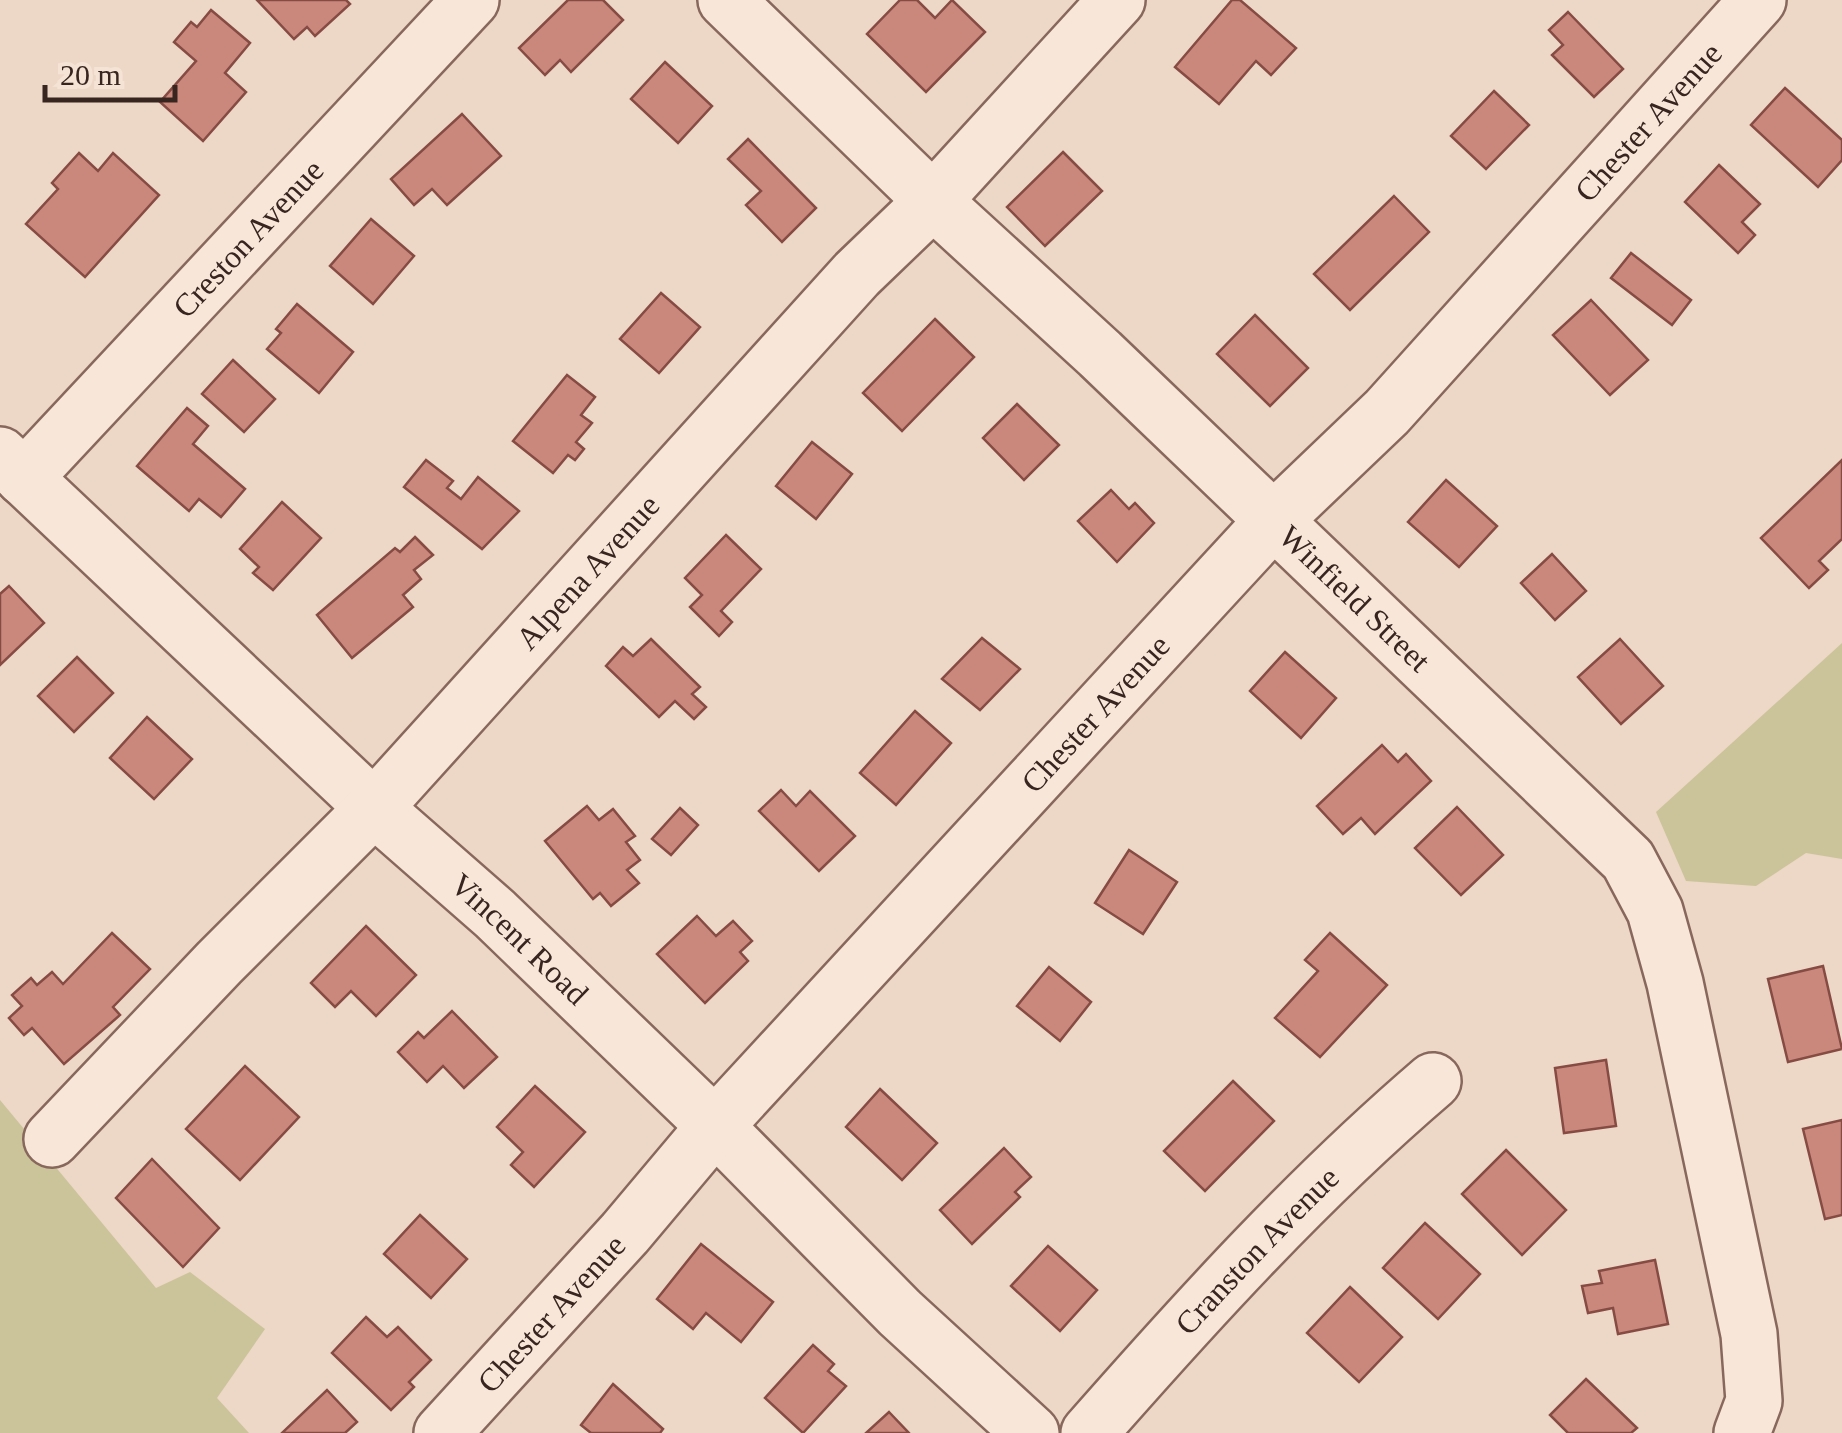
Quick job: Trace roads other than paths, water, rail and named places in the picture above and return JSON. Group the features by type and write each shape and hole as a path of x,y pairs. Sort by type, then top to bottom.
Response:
{"street":[{"name":"Creston Avenue","path":"12,466 472,0"},
{"name":"Winfield Street","path":"726,0 932,201 1100,354 1628,860 1655,911 1674,983 1748,1334 1754,1401 1742,1433"},
{"name":"Alpena Avenue","path":"52,1139 219,963 374,808 857,274 932,201 1117,0"},
{"name":"Chester Avenue","path":"442,1433 625,1233 715,1126 1273,521 1386,412 1758,0"},
{"name":"Vincent Road","path":"12,466 374,808 495,914 715,1126 900,1314 1031,1433"},
{"name":"Cranston Avenue","path":"1089,1433 1240,1262 1365,1139 1433,1081"}]}
